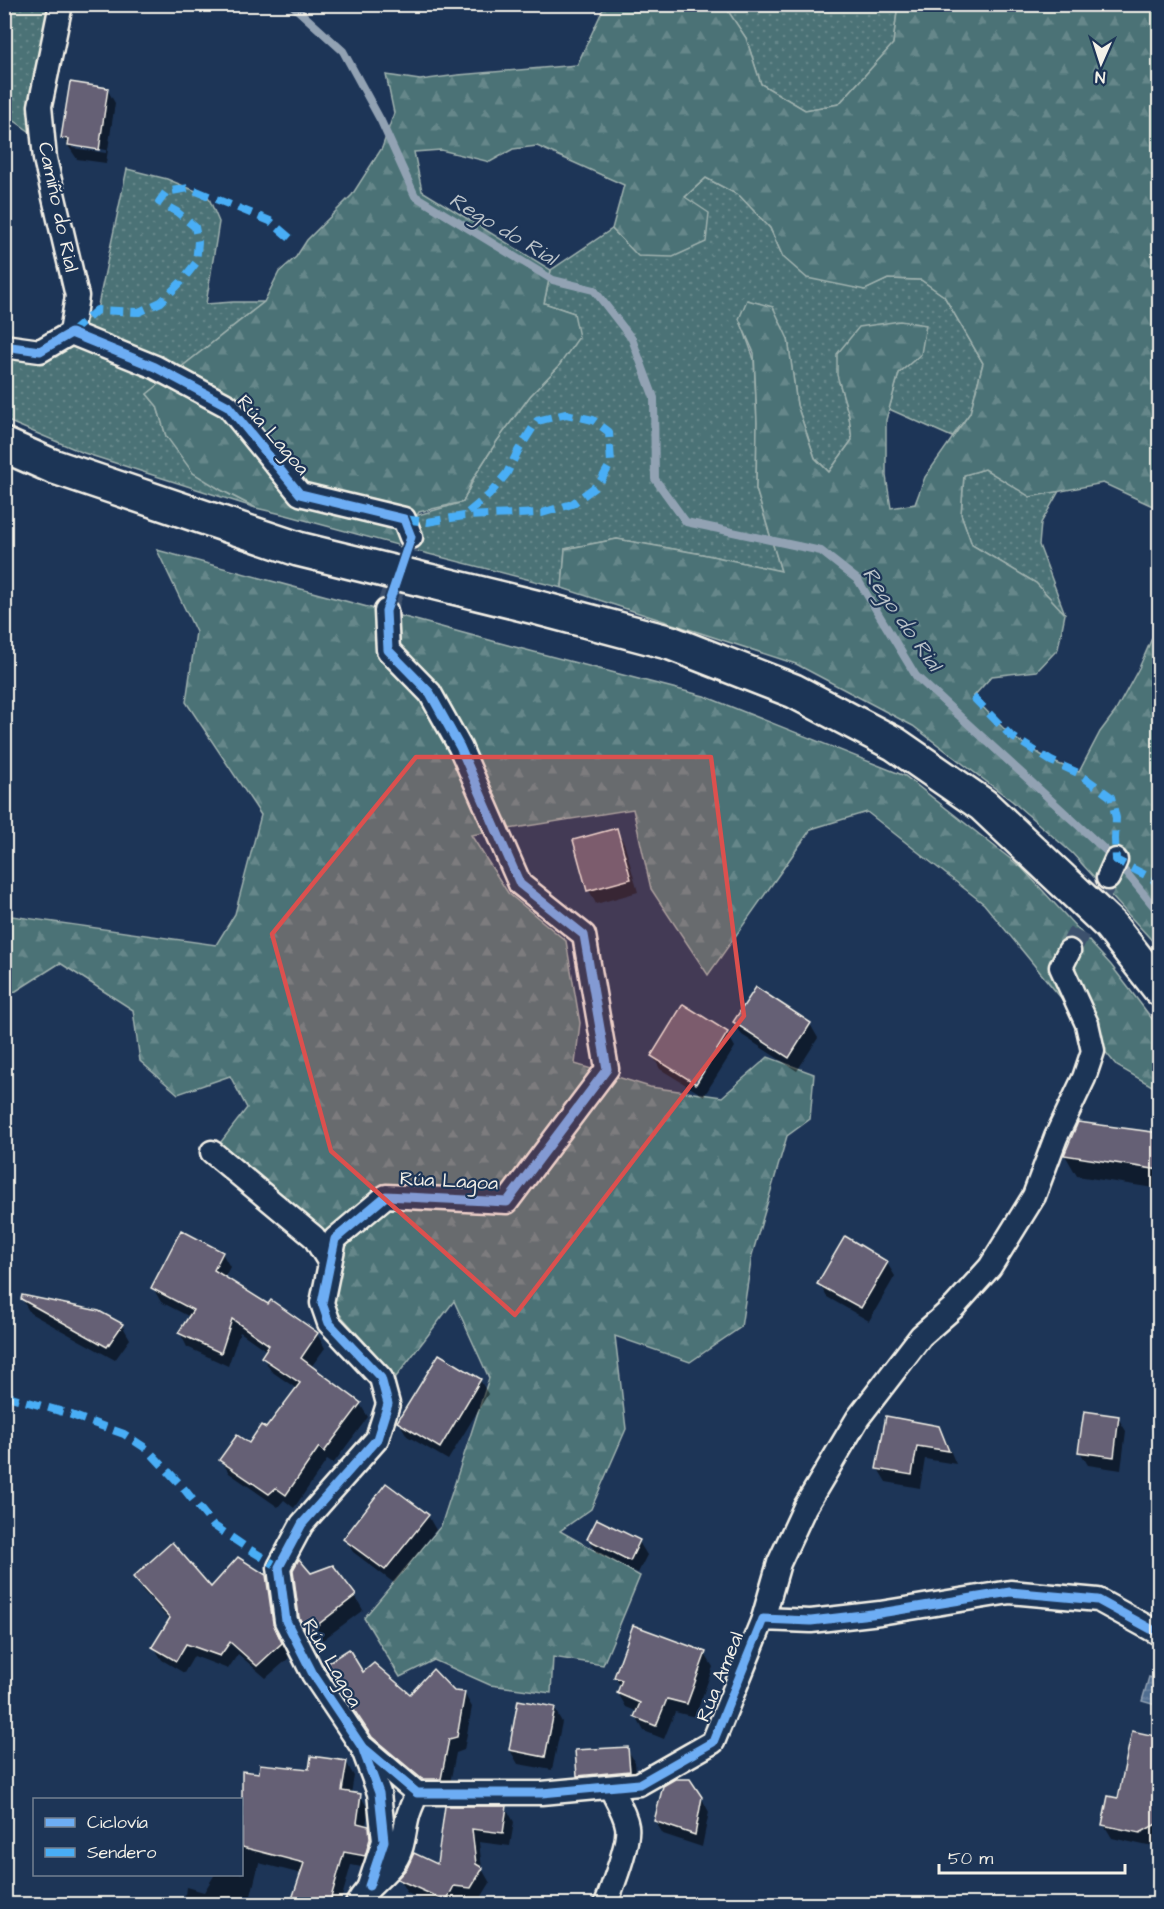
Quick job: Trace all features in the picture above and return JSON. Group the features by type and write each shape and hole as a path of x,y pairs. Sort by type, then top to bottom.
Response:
{"main road":[{"path":"4,445 52,466 298,549 671,643 794,691 895,744 983,805 1110,925 1160,989"}],"street":[{"name":"Camiño do Rial","path":"56,7 40,106 45,159 77,296 71,333"},
{"path":"4,346 40,351 71,333"},
{"name":"Rúa Lagoa","path":"71,333 155,367 228,406 300,494 404,519 411,537"},
{"name":"Rúa Lagoa","path":"363,1895 384,1841 380,1793 362,1747 312,1674 286,1620 279,1567 302,1524 377,1439 388,1404 381,1378 329,1323 322,1303 335,1239 386,1196 507,1202 608,1069 584,935 520,884 460,747 430,693 388,650 386,611"},
{"path":"764,1619 779,1563 805,1507 858,1418 921,1336 954,1307 990,1267 1034,1196 1056,1137 1084,1078 1093,1051 1088,1024 1061,967 1069,951"},
{"path":"212,1152 314,1237 330,1263"},
{"name":"Rúa Ameal","path":"417,1793 542,1793 639,1784 713,1742 764,1619 811,1621 880,1613 1010,1592 1098,1600 1160,1634"},
{"path":"362,1747 417,1793"},
{"path":"606,1905 628,1828 610,1787"},
{"name":"Rúa Lagoa","path":"363,1895 396,1859 408,1815 417,1793"}],"highlighted area":[{"path":"416,757 711,757 744,1016 515,1315 331,1151 272,934"}],"green space":[{"path":"5,5 49,5 59,11 43,141 5,114"},
{"path":"605,5 726,5 746,38 761,84 805,110 839,104 893,44 897,12 901,5 1159,5 1159,509 1103,483 1030,497 985,469 964,475 961,514 972,545 1036,583 1065,614 1058,649 1037,671 992,676 973,697 1011,736 1051,761 1079,772 1139,668 1159,622 1159,948 1072,853 1012,801 913,726 796,664 562,588 565,549 617,539 781,571 756,489 757,422 754,353 739,319 747,300 773,307 788,339 797,405 815,458 829,472 852,440 849,416 837,375 837,354 859,327 900,321 926,325 921,354 899,373 886,420 886,476 891,508 915,504 925,477 970,413 983,363 944,296 921,280 888,279 865,290 807,278 783,257 770,228 740,196 706,178 685,197 709,213 706,242 673,257 638,256 612,229 624,185 537,146 513,149 490,162 441,150 414,152 422,191 551,270 544,303 574,313 579,337 558,367 530,396 497,441 472,480 463,502 419,512 397,545 256,508 193,473 166,436 157,406 147,394 264,302 279,272 296,257 307,240 352,195 382,148 394,113 386,75 420,80 577,65"},
{"path":"726,5 902,5 897,12 893,44 839,104 805,110 761,84 746,38"},
{"path":"127,169 167,179 208,196 219,222 206,304 264,302 147,394 157,406 166,436 221,490 256,508 84,453 5,420 5,346 71,333 97,310"},
{"path":"706,178 740,196 770,228 783,257 864,290 888,279 921,280 944,296 983,363 970,413 952,437 889,409 899,373 921,354 839,382 849,416 852,440 829,472 815,458 797,405 788,339 740,319 754,359 757,422 756,489 781,571 617,539 565,549 562,588 397,546 404,519 463,502 476,474 497,441 530,396 558,367 574,313 544,303 551,270 612,229 639,256 685,197"},
{"path":"985,469 1030,496 1059,491 1041,523 1039,545 1065,614 1036,583 972,545 961,514 964,475"},
{"path":"157,550 704,696 905,776 1022,868 1111,965 1159,1031 1159,1090 1117,1066 984,904 867,812 811,829 708,975 651,889 633,809 471,835 508,893 566,941 580,1023 575,1064 650,1087 722,1097 768,1057 814,1074 810,1119 787,1136 752,1255 741,1327 690,1362 615,1336 626,1429 591,1509 560,1531 640,1576 603,1665 553,1657 551,1693 490,1685 434,1660 400,1677 364,1618 441,1526 489,1378 454,1301 396,1377 335,1309 335,1239 217,1147 247,1108 230,1076 178,1094 140,1061 133,1010 60,963 5,996 5,915 216,945 235,914 261,815 186,702 196,632"}],"water":[{"path":"1149,1677 1159,1680 1159,1706 1142,1701"}],"building":[{"path":"70,82 108,88 99,150 68,145 69,139 61,138"},
{"path":"617,828 631,879 587,891 573,840"},
{"path":"756,987 811,1023 789,1058 733,1022"},
{"path":"683,1004 728,1032 696,1084 651,1056"},
{"path":"1078,1122 1160,1133 1160,1170 1064,1155"},
{"path":"181,1230 223,1252 214,1270 268,1304 271,1300 318,1333 301,1358 361,1403 324,1452 319,1447 286,1495 276,1488 269,1494 219,1460 237,1435 249,1443 261,1425 266,1428 300,1383 261,1357 269,1345 232,1319 221,1353 178,1333 193,1310 151,1288"},
{"path":"845,1236 888,1262 861,1308 817,1284"},
{"path":"22,1295 99,1311 123,1324 107,1347 21,1299"},
{"path":"439,1354 481,1379 440,1448 397,1422"},
{"path":"1084,1411 1119,1416 1114,1457 1078,1452"},
{"path":"886,1416 939,1426 949,1451 917,1446 912,1475 876,1469"},
{"path":"386,1483 429,1515 385,1570 343,1539"},
{"path":"597,1519 640,1540 630,1561 587,1539"},
{"path":"172,1542 211,1587 238,1557 266,1575 273,1623 282,1643 257,1666 230,1642 220,1656 186,1644 176,1661 152,1647 170,1618 133,1577"},
{"path":"299,1559 311,1573 333,1565 356,1595 307,1633 299,1617 293,1570"},
{"path":"633,1625 706,1652 687,1704 667,1699 656,1726 634,1717 640,1703 617,1693 622,1680 614,1677"},
{"path":"349,1649 363,1672 374,1663 410,1694 433,1669 454,1691 465,1692 457,1737 449,1739 441,1779 422,1779 372,1737 324,1665"},
{"path":"518,1700 555,1707 545,1757 509,1750"},
{"path":"1132,1731 1160,1737 1160,1822 1140,1833 1102,1825 1108,1796 1118,1798"},
{"path":"628,1747 630,1771 577,1776 575,1750"},
{"path":"311,1756 347,1761 342,1791 361,1794 357,1823 369,1826 370,1839 365,1856 344,1852 330,1901 324,1899 323,1905 290,1905 304,1863 243,1847 242,1771 259,1773 260,1764 309,1769"},
{"path":"675,1779 690,1779 702,1797 695,1835 654,1821 663,1786"},
{"path":"445,1806 507,1806 503,1833 472,1829 476,1864 483,1868 471,1888 454,1886 446,1901 397,1879 407,1868 414,1853 437,1864"}],"waterway":[{"name":"Rego do Rial","path":"291,4 343,51 381,121 415,196 553,280 594,290 632,339 654,398 655,479 686,522 821,551 858,580 916,676 1116,860 1160,914"}],"tunnel":[{"path":"386,611 411,537"},
{"path":"1069,951 1108,878"}],"marked path":[{"path":"71,333 97,310 139,312 161,302 196,263 198,242 195,227 177,212 159,202 166,192 189,188 270,221 291,239"},
{"path":"404,519 427,522 464,516 542,513 572,504 599,484 611,463 609,432 593,420 566,414 537,421 507,473 489,495 464,516"},
{"path":"973,697 1011,736 1051,761 1078,773 1111,797 1116,818 1116,860 1153,879 1160,888"},
{"path":"4,1395 63,1412 124,1434 147,1449 181,1485 213,1525 279,1567"}],"cycle path":[{"path":"4,346 40,351 71,333 155,367 228,406 300,494 404,519 411,537 386,611 388,650 430,693 460,747 520,884 584,935 607,1069 507,1202 386,1196 335,1239 322,1303 329,1323 381,1378 388,1404 377,1439 302,1524 279,1567 286,1621 313,1674 362,1747 379,1793 384,1841 369,1886"},
{"path":"365,1749 417,1793 542,1793 639,1784 713,1742 763,1619 811,1621 880,1613 1010,1592 1098,1600 1160,1634"}]}
